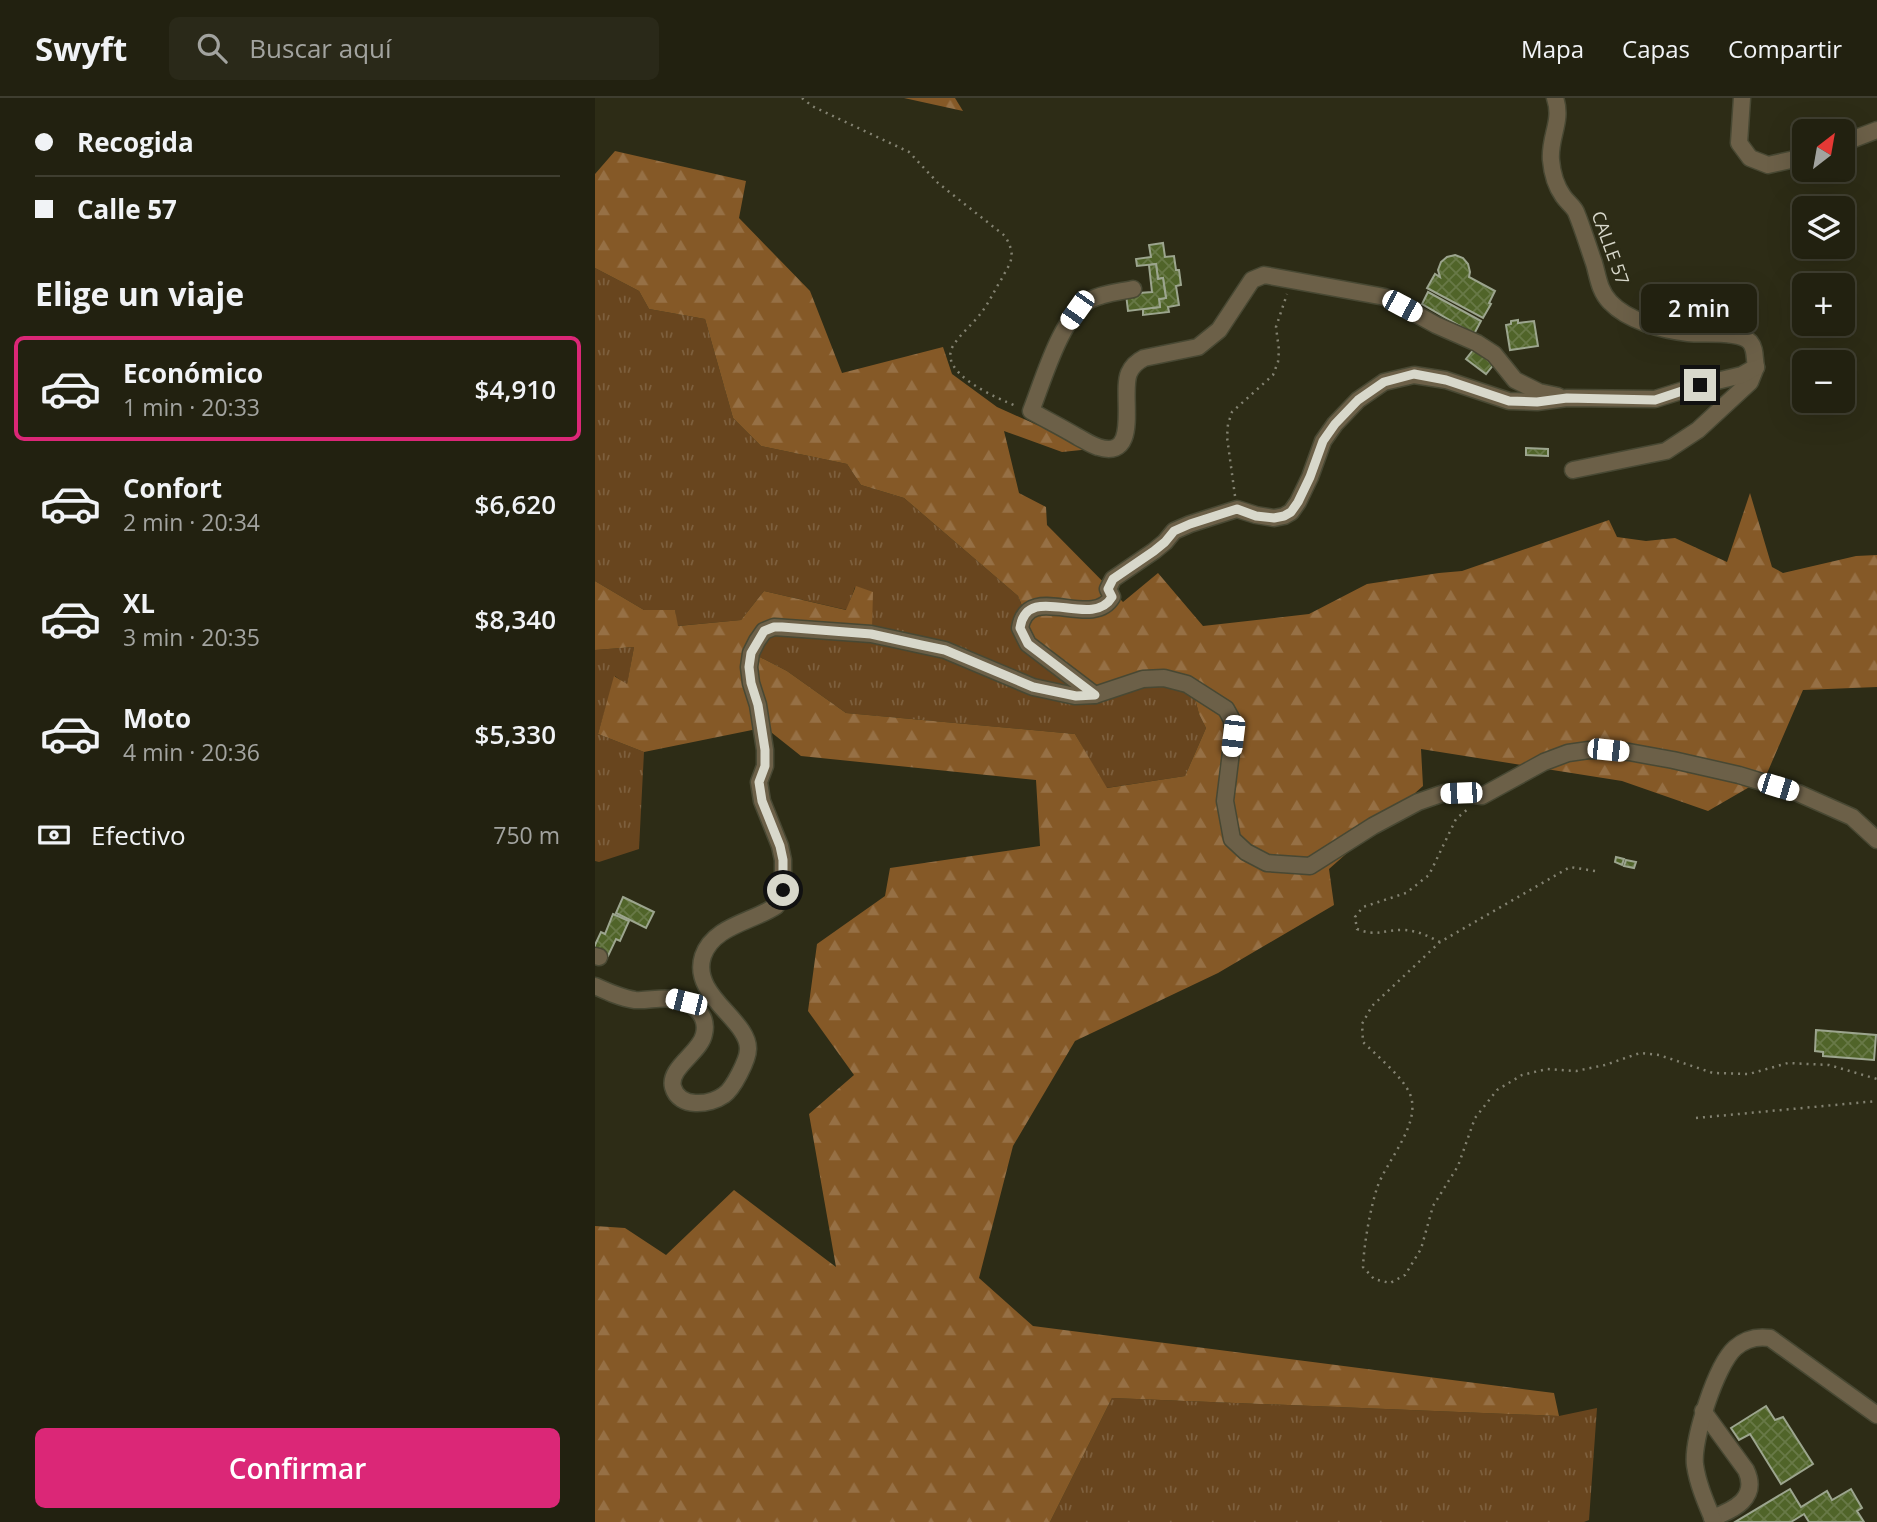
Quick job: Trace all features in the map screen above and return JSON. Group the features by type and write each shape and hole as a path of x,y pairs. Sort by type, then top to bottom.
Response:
{"street":[{"name":"CALLE 57","path":"1555,98 1559,111 1552,141 1553,174 1562,194 1574,209 1585,234 1600,288 1610,302 1628,314 1656,326 1688,333 1742,337 1749,341 1755,352 1756,367"},
{"path":"1742,98 1739,143 1750,158 1768,165 1792,160"},
{"path":"1855,138 1877,130"},
{"path":"1133,289 1098,296 1077,310 1063,330 1031,411 1097,447 1109,449 1122,443 1126,431 1127,380 1138,361 1198,347 1219,330 1252,280 1265,275 1385,297 1436,325 1477,343 1494,354 1515,380 1539,392 1567,398"},
{"path":"1095,695 1028,644 1020,628 1023,615 1041,605 1080,610 1097,609 1108,604 1112,597 1108,589 1113,579 1154,551 1174,531 1190,524 1237,509 1256,516 1274,518 1291,512 1310,477 1323,441 1335,424 1358,400 1384,382 1414,374 1446,380 1509,401 1537,402 1567,398 1655,400 1742,375 1756,367"},
{"path":"1573,470 1666,451 1698,430 1750,382 1756,367"},
{"path":"595,986 636,1000 672,998 694,1007 702,1014 705,1033 700,1044 674,1075 673,1087 686,1102 699,1104 725,1095 746,1057 747,1041 705,983 702,959 715,937 776,906 783,890 780,846 769,821 759,782 765,766 765,750 749,667 751,653 764,631 774,627 871,634 945,650 1033,687 1076,696 1095,695 1143,679 1164,678 1187,684 1226,709 1232,720 1233,736 1225,801 1232,839 1246,852 1267,863 1310,866 1373,826 1418,802 1444,793 1482,796 1544,762 1568,753 1588,750 1629,752 1739,775 1798,793 1852,817 1877,840"},
{"path":"1703,1411 1751,1479 1749,1492 1741,1503 1713,1520 1700,1488 1695,1462 1703,1411 1711,1389 1732,1350 1743,1342 1759,1337 1770,1338 1877,1415"}],"path":[{"path":"802,98 812,106 909,152 937,183 1005,236 1012,249 1012,260 983,310 952,347 950,358 956,370 992,396 1031,411"},
{"path":"1237,509 1227,437 1228,424 1232,412 1273,375 1279,350 1276,327 1292,281"},
{"path":"1440,942 1422,933 1403,930 1371,935 1357,929 1355,917 1363,907 1406,893 1429,875 1456,819 1482,796"},
{"path":"1595,871 1570,867 1440,942 1372,1006 1362,1024 1363,1042 1400,1080 1410,1094 1412,1109 1408,1129 1378,1187 1363,1267 1374,1279 1390,1283 1405,1275 1421,1249 1433,1206 1458,1166 1475,1118 1497,1090 1522,1075 1548,1069 1576,1071 1640,1053 1658,1055 1713,1073 1749,1074 1788,1063 1829,1065 1877,1079"},
{"path":"1696,1118 1877,1101"}],"green space":[{"path":"904,98 955,98 963,111"},
{"path":"615,151 746,181 739,218 810,291 842,373 943,347 952,374 997,407 1091,449 1062,452 1004,431 1019,493 1046,507 1047,525 1123,602 1158,573 1203,626 1309,614 1367,584 1462,571 1609,520 1617,537 1646,541 1675,538 1727,562 1750,493 1772,567 1783,573 1856,556 1877,555 1877,687 1803,690 1765,778 1708,811 1622,781 1421,749 1423,786 1329,869 1334,905 1218,973 1075,1041 1013,1146 979,1278 1033,1326 1554,1393 1559,1416 1112,1398 1050,1522 595,1522 595,1226 625,1228 666,1255 734,1190 836,1267 809,1114 854,1075 808,1011 817,944 885,896 890,868 1040,846 1036,780 801,756 767,729 756,682 756,655 787,671 846,713 1075,734 1107,788 1185,776 1206,728 1199,714 1190,680 1095,690 1032,641 1025,627 1027,618 1018,596 904,498 861,485 847,464 761,446 733,418 705,319 649,309 639,291 595,268 595,174"},
{"path":"595,268 639,291 649,309 705,319 733,418 761,446 847,464 861,485 904,498 1018,596 1023,609 1077,691 1034,683 872,629 855,587 847,610 764,591 741,620 677,626 675,610 644,610 595,581"},
{"path":"595,581 644,610 675,610 678,626 741,620 764,591 846,610 856,586 873,592 872,629 830,625 753,638 757,729 644,752 598,734 614,676 627,684 634,647 595,650"},
{"path":"767,634 831,635 944,655 1076,701 1095,704 1144,684 1164,683 1194,695 1206,728 1185,776 1106,788 1075,734 846,713 787,671 756,655"},
{"path":"634,647 627,685 615,676 598,734 644,752 639,849 599,862 595,861 595,650"},
{"path":"1112,1398 1559,1416 1597,1408 1589,1520 1050,1522"}],"building":[{"path":"1163,243 1165,257 1174,256 1176,270 1179,270 1181,285 1176,286 1179,305 1168,307 1169,312 1143,315 1143,309 1160,307 1159,299 1166,298 1163,278 1158,279 1156,264 1137,266 1136,259 1151,257 1149,245"},
{"path":"1455,255 1468,264 1469,277 1495,291 1483,318 1427,288 1435,274 1440,277 1438,270 1441,262"},
{"path":"1156,264 1158,279 1163,278 1166,298 1159,299 1160,307 1128,311 1126,294 1152,292 1149,265"},
{"path":"1428,292 1481,321 1474,334 1422,304"},
{"path":"1518,320 1518,323 1534,321 1538,346 1510,350 1506,325"},
{"path":"1474,349 1494,364 1486,374 1466,359"},
{"path":"1526,448 1548,449 1548,456 1526,455"},
{"path":"1616,857 1624,859 1622,865 1615,862"},
{"path":"1626,860 1636,862 1634,868 1624,866"},
{"path":"623,897 654,912 646,928 616,913"},
{"path":"613,914 629,921 620,941 616,939 608,956 595,950 595,945 601,932 605,934"},
{"path":"1816,1030 1876,1035 1874,1060 1823,1056 1823,1052 1815,1051"},
{"path":"1766,1406 1775,1420 1783,1417 1813,1464 1781,1484 1750,1434 1739,1440 1731,1428"},
{"path":"1790,1489 1801,1507 1827,1491 1832,1500 1851,1489 1862,1508 1857,1511 1864,1522 1809,1522 1804,1514 1791,1522 1735,1522"}],"route":[{"path":"783,890 780,846 762,801 759,782 765,766 765,750 749,667 751,653 764,631 782,627 871,634 945,650 1033,687 1076,696 1095,695 1028,644 1020,628 1023,615 1041,605 1080,610 1097,609 1108,604 1112,597 1108,589 1113,579 1154,551 1174,531 1190,524 1237,509 1256,516 1274,518 1291,512 1310,477 1323,441 1335,424 1358,400 1384,382 1414,374 1446,380 1509,401 1537,402 1567,398 1655,400 1700,385"}]}
